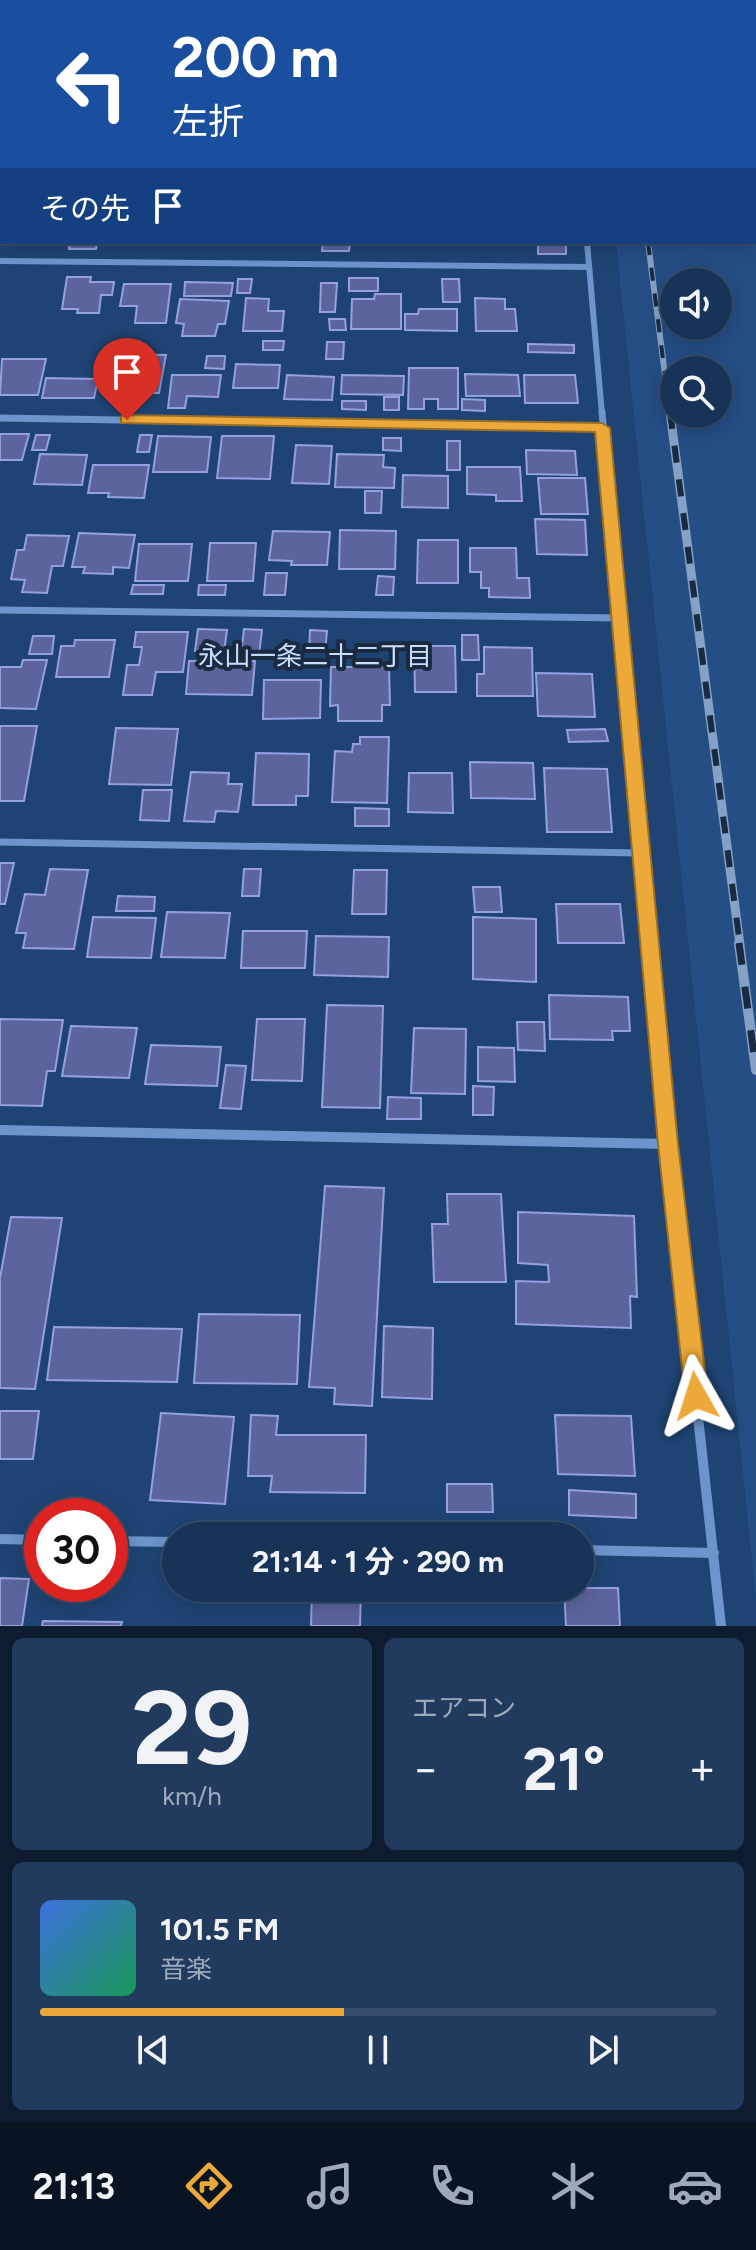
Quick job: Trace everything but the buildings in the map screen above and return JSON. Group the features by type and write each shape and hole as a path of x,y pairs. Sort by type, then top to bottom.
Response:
{"street":[{"path":"587,244 668,1144 721,1626"},
{"path":"0,261 589,267"},
{"path":"0,418 602,428"},
{"path":"0,610 619,618"},
{"path":"0,842 641,853"},
{"path":"0,1130 668,1144"},
{"path":"0,1539 24,1540"},
{"path":"128,1541 162,1542"},
{"path":"594,1550 714,1553"}],"shaded area":[{"path":"616,244 756,244 756,1599"}],"railway":[{"path":"648,244 663,356"},
{"path":"672,428 740,945"},
{"path":"739,943 756,1070"}],"district":[{"name":"永山一条二十二丁目","path":"315,656"}],"route":[{"path":"127,420 602,428 668,1144 696,1396"}]}
